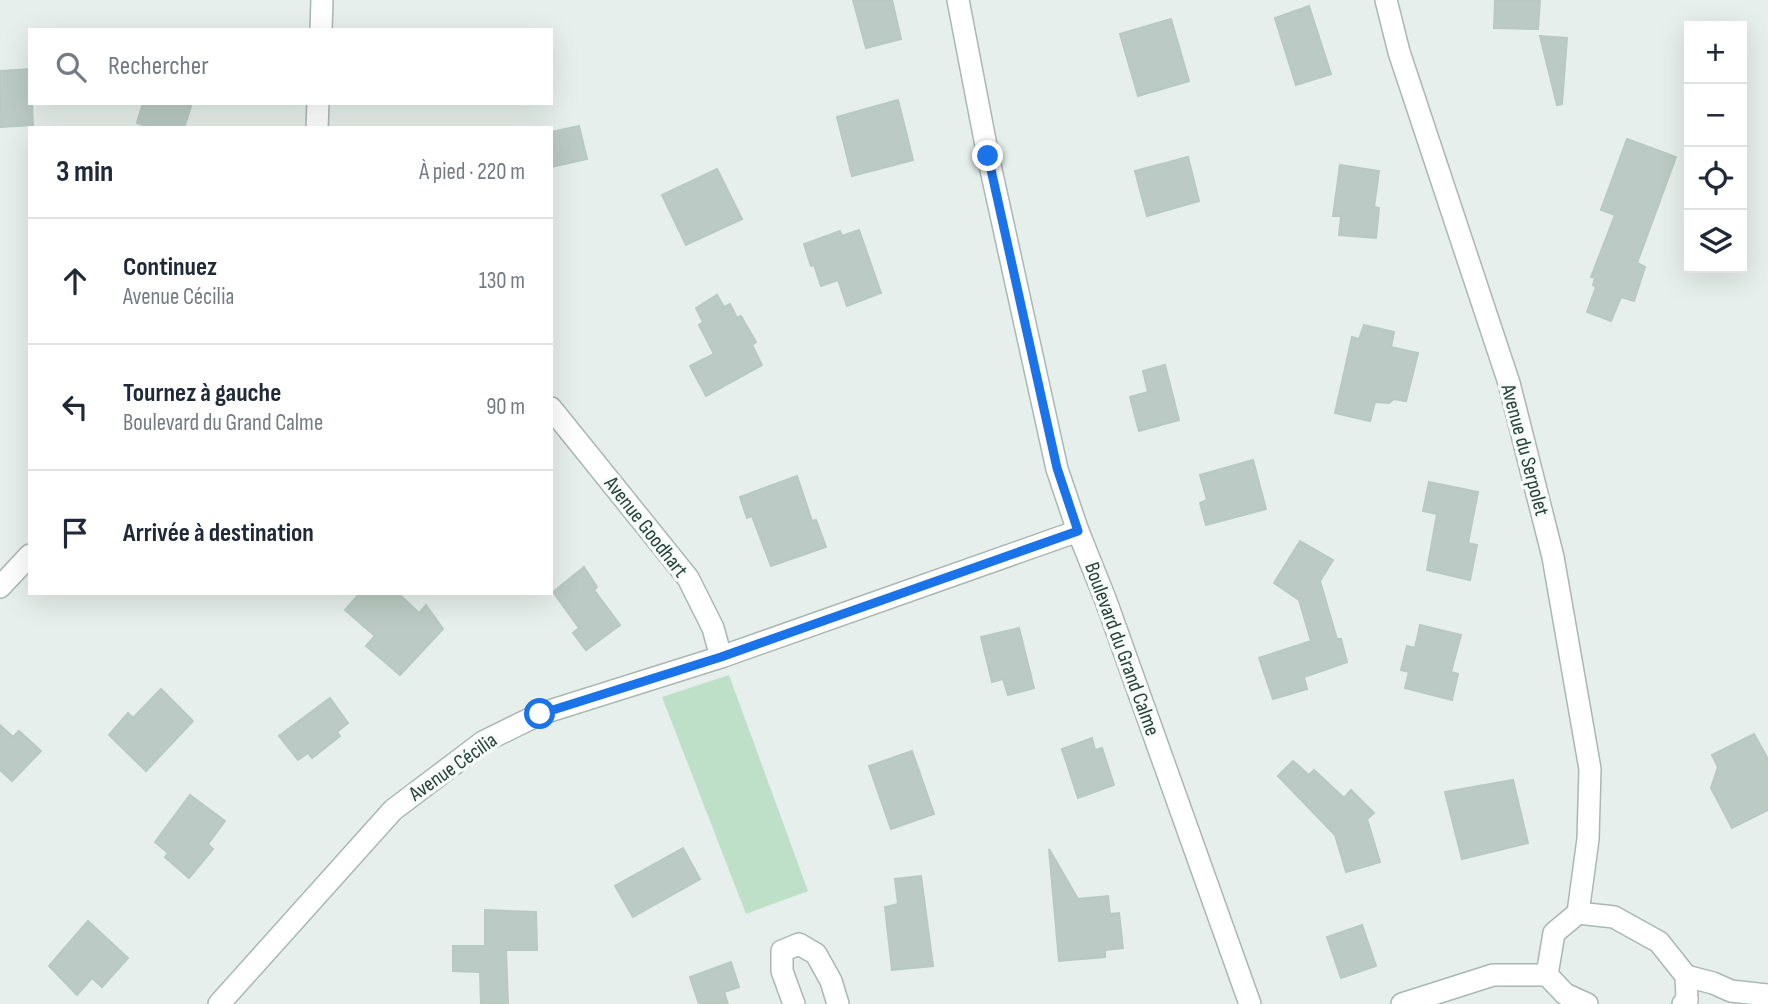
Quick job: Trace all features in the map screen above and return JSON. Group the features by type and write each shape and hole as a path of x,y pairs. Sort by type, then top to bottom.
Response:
{"street":[{"path":"321,0 321,28"},
{"name":"Boulevard du Grand Calme","path":"958,0 988,156 1057,468 1250,1004"},
{"name":"Avenue du Serpolet","path":"1386,0 1399,52 1509,383 1553,557 1590,769 1588,839 1578,913"},
{"path":"317,126 318,105"},
{"name":"Avenue Goodhart","path":"553,410 688,578 713,628 721,657"},
{"name":"Avenue Cécilia","path":"219,1004 393,810 483,742 540,714 721,657 1078,531"},
{"path":"0,587 28,557"},
{"path":"1548,975 1554,933 1578,913 1614,917 1659,942 1686,976 1688,1000 1683,1004"},
{"path":"794,1004 782,971 782,951 799,944 816,954 831,981 838,1004"},
{"path":"1402,1004 1493,975 1548,975 1565,994 1587,1004"},
{"path":"1686,976 1731,991 1768,995"}],"green space":[{"path":"729,675 808,891 746,914 662,697"}],"building":[{"path":"853,0 892,0 901,39 866,48"},
{"path":"1495,0 1540,0 1538,29 1494,28"},
{"path":"1309,6 1331,74 1296,85 1275,18"},
{"path":"1171,19 1189,81 1138,96 1120,34"},
{"path":"1540,36 1567,38 1562,104 1557,105"},
{"path":"28,69 28,105 32,105 33,125 0,127 0,71"},
{"path":"898,100 913,160 852,176 837,117"},
{"path":"142,105 191,105 185,126 145,126 137,123"},
{"path":"579,126 587,159 553,167 553,132"},
{"path":"1627,139 1676,157 1637,263 1645,267 1634,301 1621,297 1611,321 1587,312 1596,287 1593,285 1595,278 1591,277 1615,215 1601,210"},
{"path":"1188,157 1199,201 1147,216 1135,171"},
{"path":"1340,165 1379,171 1374,207 1379,208 1376,238 1339,235 1341,216 1333,216"},
{"path":"717,169 742,219 686,245 662,195"},
{"path":"859,230 881,293 847,306 838,280 821,286 804,244 840,231 842,236"},
{"path":"717,295 724,307 730,304 737,318 741,316 756,342 752,345 762,365 706,396 690,366 714,354 699,325 703,322 696,308"},
{"path":"1364,325 1394,332 1391,347 1418,353 1406,401 1394,399 1389,403 1375,402 1370,421 1335,413 1352,337 1359,339"},
{"path":"1165,365 1179,420 1139,431 1130,397 1148,392 1143,371"},
{"path":"1253,460 1266,509 1206,525 1200,503 1207,500 1200,475"},
{"path":"797,476 812,521 816,520 826,547 771,566 752,516 747,518 740,497"},
{"path":"1429,482 1478,492 1468,543 1477,545 1470,580 1427,570 1437,514 1423,511"},
{"path":"1300,541 1333,560 1320,581 1337,639 1341,639 1347,662 1304,677 1307,689 1273,699 1259,658 1311,641 1299,600 1274,583"},
{"path":"584,567 597,587 594,590 620,625 586,650 573,633 579,628 553,592"},
{"path":"358,595 400,595 419,613 426,605 443,629 400,675 366,646 375,636 345,610"},
{"path":"1420,625 1461,635 1451,672 1458,674 1452,700 1405,688 1409,672 1401,670 1407,646 1415,648"},
{"path":"1019,628 1034,688 1008,695 1003,679 992,682 981,637"},
{"path":"161,689 193,721 146,771 109,735 128,713 133,718"},
{"path":"330,698 348,723 337,732 340,736 312,758 308,753 298,760 279,736"},
{"path":"0,725 13,737 19,731 41,751 12,781 0,770"},
{"path":"1754,734 1768,759 1768,810 1732,828 1711,788 1718,767 1712,755"},
{"path":"1092,738 1095,750 1102,748 1114,785 1078,798 1062,749"},
{"path":"912,751 934,814 891,829 869,766"},
{"path":"1293,761 1309,775 1314,770 1344,798 1351,790 1374,813 1367,819 1380,862 1346,872 1335,835 1278,776"},
{"path":"1513,780 1528,843 1462,859 1445,792"},
{"path":"190,795 225,821 208,844 213,849 189,878 165,857 168,853 155,842"},
{"path":"683,848 700,879 633,917 615,886"},
{"path":"1049,849 1078,899 1108,896 1110,914 1119,913 1123,948 1105,950 1105,957 1059,961"},
{"path":"921,876 933,966 892,970 885,907 898,904 895,879"},
{"path":"485,910 536,912 537,950 506,950 508,1004 481,1004 480,972 453,971 453,946 485,946"},
{"path":"88,921 128,958 102,987 92,978 77,995 49,966"},
{"path":"1362,925 1376,966 1341,978 1327,937"},
{"path":"731,962 739,987 724,992 728,1004 699,1004 690,977"}],"route":[{"path":"540,714 721,657 1078,531 1057,468 988,156"}]}
